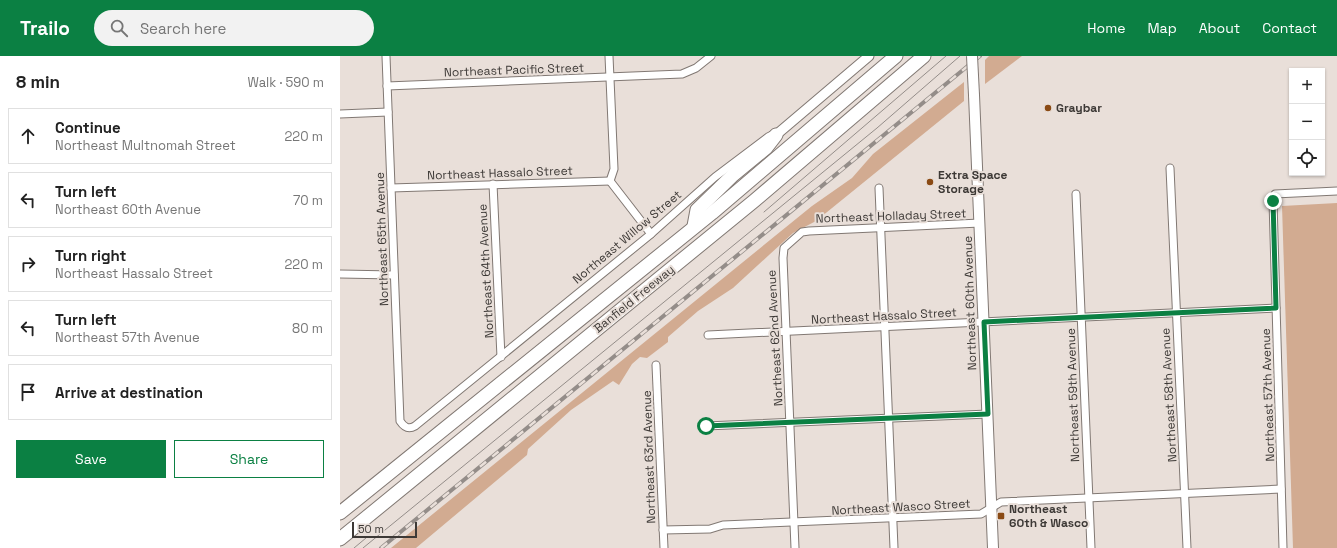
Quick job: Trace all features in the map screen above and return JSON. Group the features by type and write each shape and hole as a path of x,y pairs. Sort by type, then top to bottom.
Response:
{"highway":[{"name":"Banfield Freeway","path":"340,513 717,208 896,56"},
{"name":"Banfield Freeway","path":"340,539 754,202 924,56"},
{"path":"694,226 697,210 732,176 766,148 776,134"},
{"path":"340,502 358,489 391,471"}],"main road":[{"name":"Northeast 60th Avenue","path":"972,56 993,548"}],"street":[{"name":"Northeast 65th Avenue","path":"386,56 400,421"},
{"path":"609,56 614,169 610,181 651,234"},
{"name":"Northeast Pacific Street","path":"387,86 610,77 689,72 711,56"},
{"name":"Northeast Willow Street","path":"400,421 405,427 415,426 651,234 716,177 768,137 776,134 869,56"},
{"path":"340,114 388,112"},
{"name":"Northeast 58th Avenue","path":"1170,168 1187,548"},
{"name":"Northeast Hassalo Street","path":"391,188 610,181"},
{"name":"Northeast 64th Avenue","path":"493,184 500,356"},
{"path":"879,188 890,419 894,548"},
{"name":"Northeast 57th Avenue","path":"1283,548 1273,201 1275,194 1337,191"},
{"name":"Northeast 59th Avenue","path":"1076,194 1091,548"},
{"name":"Northeast Holladay Street","path":"802,232 980,223"},
{"name":"Northeast 62nd Avenue","path":"795,548 783,258 784,248 802,232"},
{"path":"340,274 394,275"},
{"name":"Northeast Hassalo Street","path":"708,335 1276,308"},
{"name":"Northeast 63rd Avenue","path":"656,365 664,548"},
{"path":"706,426 988,414"},
{"name":"Northeast Wasco Street","path":"663,530 710,529 723,525 981,514 1001,502 1281,489"}],"shaded area":[{"path":"989,56 1022,56 985,84 985,60"},
{"path":"964,82 964,101 816,221 793,233 733,288 698,311 668,337 668,342 647,358 640,357 632,364 619,385 613,381 571,410 528,449 527,455 416,548 391,548 812,206 852,178 873,154"},
{"path":"1337,203 1337,548 1293,548 1282,206"}],"tram line":[{"path":"764,212 946,56"},
{"path":"363,548 877,128 960,56"},
{"path":"354,548 366,538"}],"railway":[{"path":"381,548 980,56"}],"place":[{"name":"Graybar","path":"1048,108"},
{"name":"Extra Space Storage","path":"930,182"},
{"name":"Northeast 60th & Wasco","path":"1001,516"}],"route":[{"path":"706,426 899,419 988,414 984,322 1276,308 1273,201"}]}
